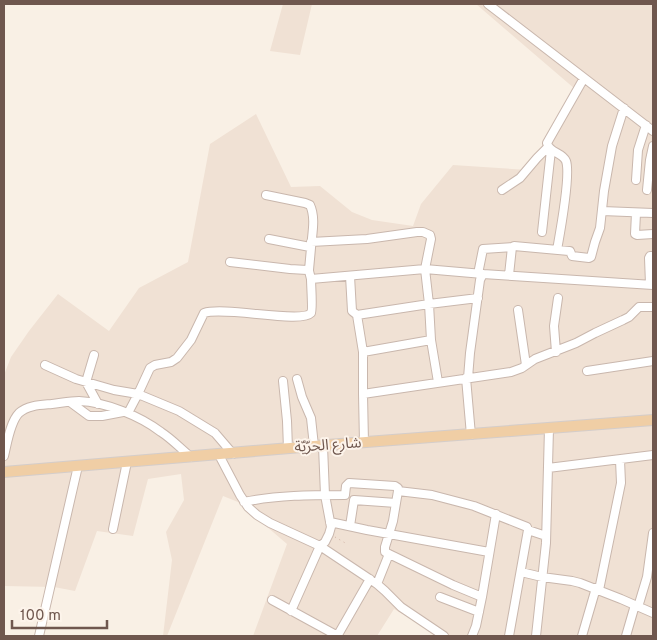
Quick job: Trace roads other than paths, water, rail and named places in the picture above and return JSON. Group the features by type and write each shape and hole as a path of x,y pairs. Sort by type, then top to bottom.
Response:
{"main road":[{"name":"شارع الحرّيّة","path":"4,472 653,420"}],"street":[{"path":"488,4 653,131"},
{"path":"558,250 566,185 566,164 564,158 550,149 547,142 584,78"},
{"path":"471,435 467,378 484,249 515,246 570,251 572,256 590,258 600,228 612,146 624,108"},
{"path":"636,180 638,150 646,125"},
{"path":"647,190 653,146"},
{"path":"502,190 519,180 537,158 550,149"},
{"path":"542,232 550,149"},
{"path":"126,413 138,394 150,368 156,364 171,362 177,358 191,340 204,313 227,311 307,316 312,312 309,270 313,213 310,205 266,195"},
{"path":"602,211 653,213"},
{"path":"636,213 635,234 653,234"},
{"path":"269,239 306,246 423,232 430,235 431,239 425,269 431,340 438,382"},
{"path":"509,275 512,247"},
{"path":"311,279 425,269 651,285 649,258 653,256"},
{"path":"230,262 309,270"},
{"path":"350,276 352,312 356,316 363,352 364,443"},
{"path":"356,316 478,298"},
{"path":"556,352 554,326 558,298"},
{"path":"363,394 510,372 624,320 639,307 653,307"},
{"path":"518,310 526,365"},
{"path":"363,352 431,340"},
{"path":"94,355 86,382 98,404"},
{"path":"587,371 653,361"},
{"path":"45,364 86,382 138,394 179,411 215,433 233,454"},
{"path":"291,611 320,546 325,542 331,530 319,446 297,379"},
{"path":"283,381 288,449"},
{"path":"4,456 12,424 25,408 80,401 98,404 126,413 161,431 190,457"},
{"path":"70,402 90,416 126,413"},
{"path":"536,636 546,536 549,428"},
{"path":"219,455 244,502 261,518 320,546 373,581 385,590 401,607 444,636"},
{"path":"548,468 653,455"},
{"path":"582,636 597,589 621,483 620,460"},
{"path":"114,529 127,462"},
{"path":"38,636 78,466"},
{"path":"396,503 345,499 346,486 349,483 395,486 398,488 396,503 390,534 384,552 482,597"},
{"path":"398,491 432,495 474,506 546,536"},
{"path":"244,502 276,497 345,495"},
{"path":"350,526 354,500"},
{"path":"472,636 482,597 496,514"},
{"path":"330,522 489,552"},
{"path":"509,636 528,530"},
{"path":"626,636 647,577 653,533"},
{"path":"272,600 338,635 389,554"},
{"path":"521,572 542,577 572,580 653,613"},
{"path":"440,597 479,612"}]}
